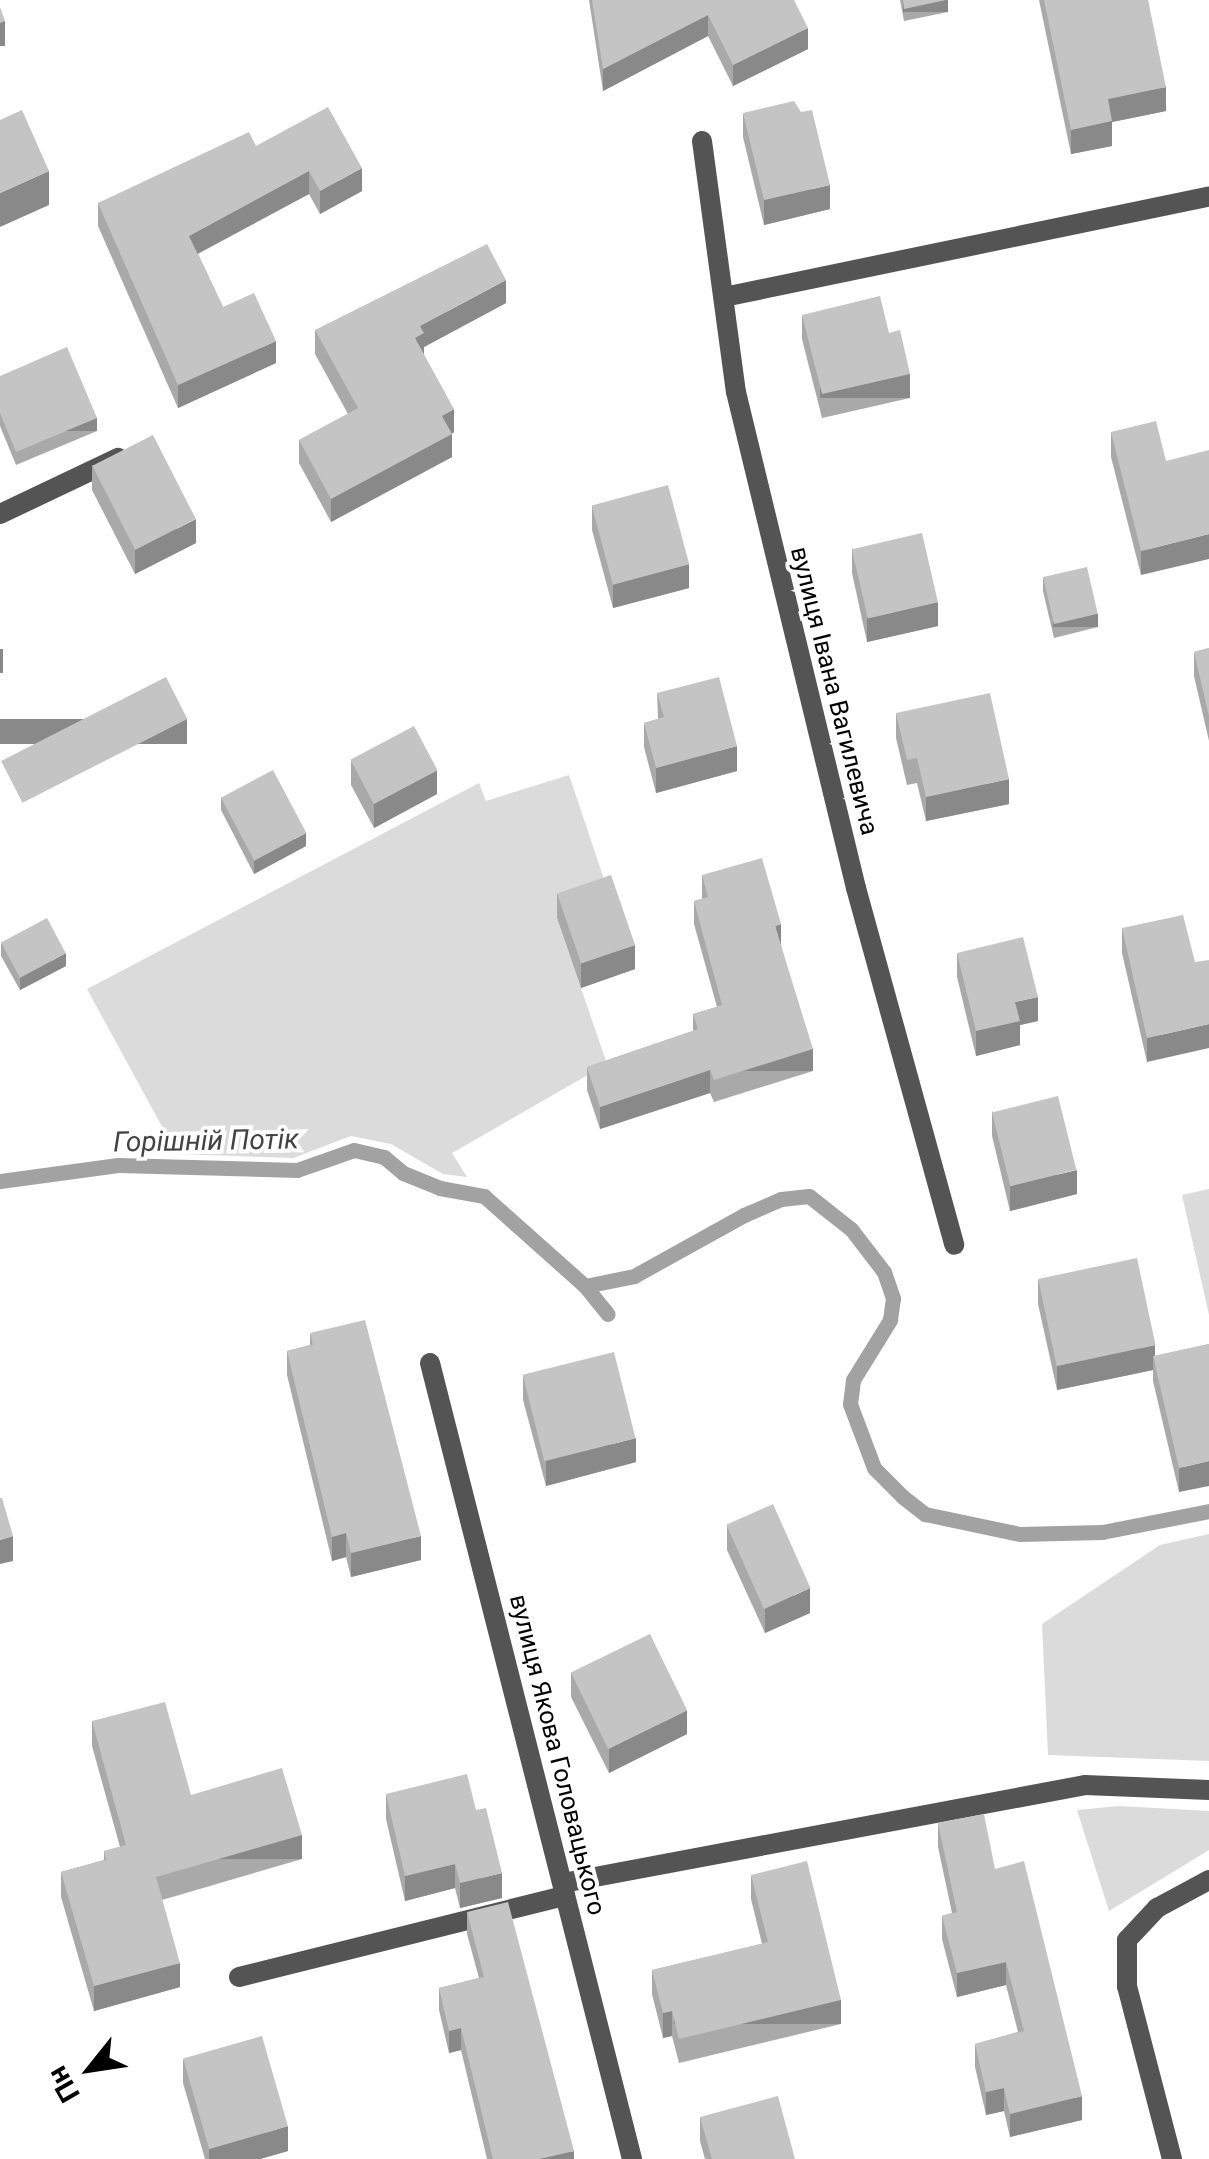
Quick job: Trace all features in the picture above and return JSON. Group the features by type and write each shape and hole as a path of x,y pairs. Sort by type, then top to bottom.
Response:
{"street":[{"name":"вулиця Івана Вагилевича","path":"702,142 736,392 856,888 954,1245"},
{"path":"724,297 1209,197"},
{"path":"0,514 133,451"},
{"name":"вулиця Якова Головацького","path":"430,1364 632,2159"},
{"path":"239,1977 564,1890 1085,1785 1209,1790"},
{"path":"1172,2159 1127,1986 1127,1940 1157,1908 1209,1880"}],"shaded area":[{"path":"569,775 611,900 557,918 607,1064 452,1153 467,1177 443,1174 391,1144 351,1136 293,1158 177,1154 87,989 479,783 486,801"},
{"path":"1209,1189 1209,1315 1182,1195"},
{"path":"1209,1534 1209,1761 1048,1755 1042,1624 1160,1545"},
{"path":"1119,1806 1209,1811 1209,1850 1109,1911 1077,1810"}],"building":[{"path":"592,0 794,0 808,28 733,65 708,15 603,69"},
{"path":"903,0 946,0 904,9"},
{"path":"1044,0 1148,0 1166,87 1108,99 1112,121 1071,130"},
{"path":"794,101 801,112 812,110 830,185 764,200 743,113"},
{"path":"328,107 362,168 320,191 309,171 189,236 223,307 254,293 276,341 178,385 98,203 249,132 256,146"},
{"path":"22,110 49,171 0,193 0,120"},
{"path":"487,244 506,280 420,326 424,333 415,338 454,409 442,416 452,434 331,499 299,440 358,408 315,330"},
{"path":"880,296 889,333 900,330 910,374 822,394 802,315"},
{"path":"67,347 97,418 16,452 0,413 0,376"},
{"path":"1156,421 1166,461 1209,450 1209,534 1141,551 1111,432"},
{"path":"153,435 196,519 135,550 92,466"},
{"path":"668,485 689,564 613,585 592,505"},
{"path":"922,533 938,602 868,618 852,549"},
{"path":"1087,567 1098,614 1054,624 1043,577"},
{"path":"1209,648 1209,716 1194,652"},
{"path":"166,677 187,719 23,803 1,761"},
{"path":"719,677 737,746 656,768 644,723 664,717 657,693"},
{"path":"990,693 1009,779 926,797 917,758 907,760 896,713"},
{"path":"414,726 437,770 374,804 350,760"},
{"path":"273,770 306,833 254,860 221,798"},
{"path":"762,858 781,924 775,926 813,1049 714,1080 710,1070 600,1107 587,1067 698,1029 693,1014 722,1005 694,901 708,897 702,875"},
{"path":"611,875 635,945 581,964 557,894"},
{"path":"1183,915 1195,962 1209,960 1209,1024 1147,1038 1122,928"},
{"path":"47,918 66,953 20,978 1,942"},
{"path":"1023,937 1038,997 1015,1002 1020,1021 976,1031 957,953"},
{"path":"1058,1096 1076,1170 1010,1186 992,1112"},
{"path":"1137,1258 1156,1345 1057,1366 1038,1279"},
{"path":"365,1320 421,1536 351,1553 346,1533 332,1537 287,1351 313,1345 310,1333"},
{"path":"1209,1344 1209,1461 1179,1468 1153,1356"},
{"path":"614,1352 636,1438 544,1461 523,1375"},
{"path":"0,1498 13,1536 0,1540"},
{"path":"773,1504 810,1588 764,1609 726,1525"},
{"path":"650,1634 687,1710 608,1749 571,1673"},
{"path":"165,1702 191,1795 282,1768 302,1835 156,1877 180,1963 94,1986 61,1872 106,1860 104,1851 126,1845 92,1721"},
{"path":"467,1774 476,1810 486,1808 502,1873 460,1883 455,1864 405,1876 386,1794"},
{"path":"984,1814 995,1869 1024,1861 1082,2096 1010,2114 1004,2088 986,2092 975,2044 1024,2031 1006,1962 957,1973 942,1916 957,1912 938,1823"},
{"path":"807,1861 841,2000 679,2039 672,2011 663,2013 652,1970 768,1942 751,1875"},
{"path":"508,1902 574,2151 539,2159 493,2159 461,2028 449,2031 439,1988 484,1977 467,1912"},
{"path":"262,2036 288,2126 209,2149 183,2059"},
{"path":"778,2096 795,2159 712,2159 700,2117"}],"waterway":[{"name":"Горішній Потік","path":"0,1181 118,1165 297,1170 354,1150 384,1157 403,1173 440,1188 484,1196 585,1286 634,1276 744,1215 781,1199 809,1196 851,1229 884,1272 893,1298 890,1320 853,1380 850,1404 874,1468 903,1497 925,1514 1020,1534 1102,1532 1209,1511"},
{"path":"585,1286 608,1314"}]}
